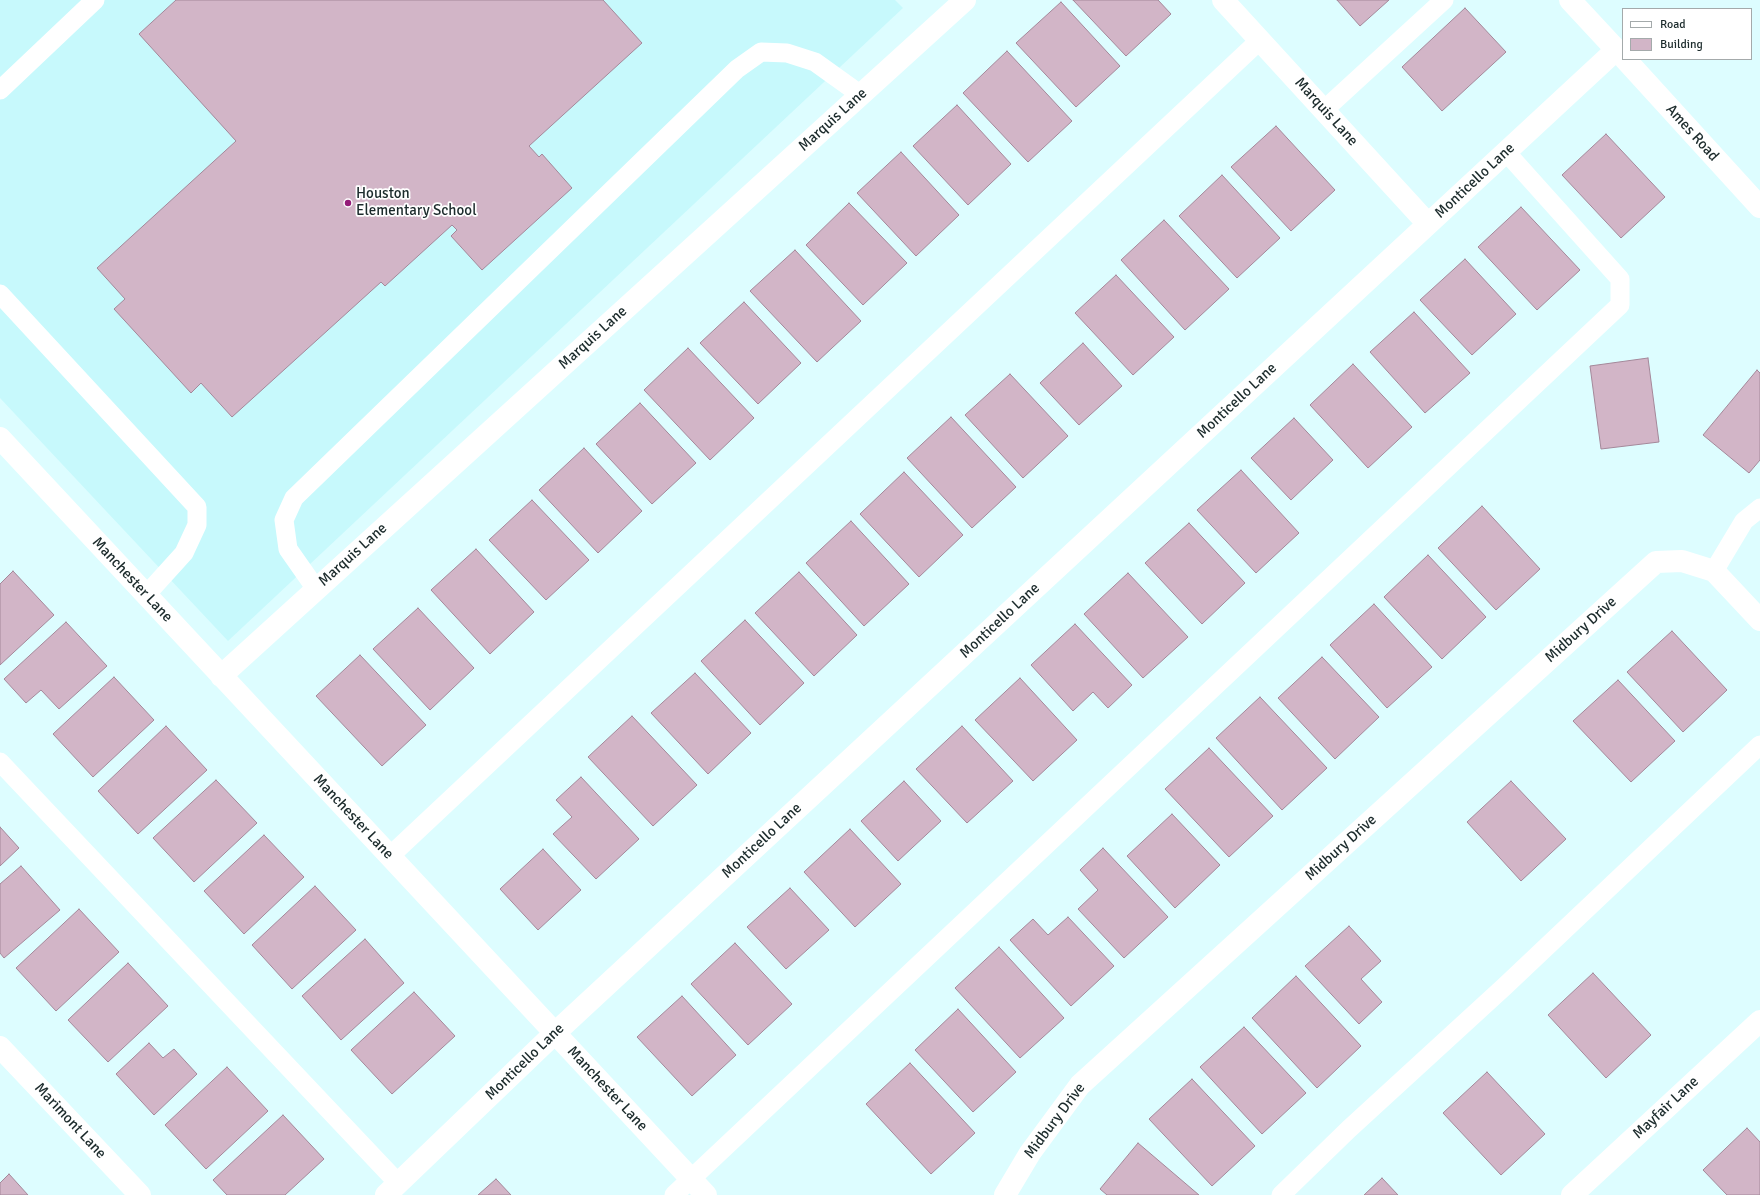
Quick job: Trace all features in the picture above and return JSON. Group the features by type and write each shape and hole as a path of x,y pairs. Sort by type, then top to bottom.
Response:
{"street":[{"name":"Marquis Lane","path":"221,676 965,0"},
{"name":"Marquis Lane","path":"1223,0 1428,224"},
{"name":"Ames Road","path":"1570,0 1621,55"},
{"name":"Monticello Lane","path":"392,1189 555,1033 1506,152 1621,55"},
{"name":"Ames Road","path":"1626,60 1760,207"},
{"name":"Manchester Lane","path":"0,438 706,1195"},
{"name":"Midbury Drive","path":"1005,1195 1030,1153 1080,1085 1656,562 1682,561 1714,571"},
{"path":"1714,571 1760,620"},
{"name":"Mayfair Lane","path":"1572,1195 1760,1021"},
{"name":"Marimont Lane","path":"0,1047 140,1195"}],"lane":[{"path":"0,90 95,0"},
{"path":"1324,110 1444,0"},
{"path":"390,856 1260,40"},
{"path":"316,589 288,549 284,520 294,498 737,69 761,52 787,52 815,62 861,95"},
{"path":"674,1195 1620,305 1620,279 1506,152"},
{"path":"0,294 197,507 197,525 184,553 146,595"},
{"path":"1714,571 1744,521 1760,508"},
{"path":"1281,1195 1349,1129 1504,987 1760,745"},
{"path":"0,762 392,1189"}],"shaded area":[{"name":"Houston Elementary School","path":"0,0 895,0 903,8 228,641 0,398"}],"building":[{"path":"176,0 603,0 642,43 529,146 539,157 542,154 572,188 482,270 451,236 457,230 452,225 385,286 381,282 232,417 201,383 191,393 114,309 125,299 97,268 236,141 139,34"},
{"path":"1073,0 1158,0 1171,14 1126,56"},
{"path":"1337,0 1389,0 1360,26"},
{"path":"1061,2 1120,66 1076,107 1016,43"},
{"path":"1465,8 1506,52 1442,111 1402,67"},
{"path":"1007,51 1072,121 1028,162 963,93"},
{"path":"957,105 1011,164 968,205 913,146"},
{"path":"1276,126 1335,190 1291,231 1231,167"},
{"path":"1606,134 1665,197 1621,238 1562,175"},
{"path":"901,152 959,215 916,256 857,193"},
{"path":"1222,175 1280,238 1237,278 1179,216"},
{"path":"849,203 907,263 863,305 806,245"},
{"path":"1521,207 1580,270 1537,310 1478,247"},
{"path":"1164,220 1229,289 1185,330 1121,260"},
{"path":"795,250 861,321 817,362 750,291"},
{"path":"1465,259 1516,314 1472,355 1420,300"},
{"path":"1116,275 1174,337 1133,375 1075,313"},
{"path":"744,302 801,363 758,404 700,343"},
{"path":"1414,312 1470,373 1425,413 1370,352"},
{"path":"1083,343 1122,386 1079,425 1040,383"},
{"path":"688,348 754,418 710,460 644,390"},
{"path":"1648,358 1659,442 1601,449 1590,366"},
{"path":"1353,364 1412,427 1368,468 1310,405"},
{"path":"1757,370 1760,373 1760,460 1749,473 1703,435"},
{"path":"1010,374 1068,436 1023,478 965,415"},
{"path":"640,403 696,463 652,504 596,444"},
{"path":"951,417 1016,487 972,528 907,458"},
{"path":"1294,418 1333,460 1291,500 1251,458"},
{"path":"584,448 642,511 598,553 539,490"},
{"path":"1241,470 1299,533 1256,573 1197,510"},
{"path":"904,472 963,535 919,577 860,514"},
{"path":"532,500 589,560 546,600 489,540"},
{"path":"1482,506 1540,569 1496,610 1438,548"},
{"path":"851,521 909,584 864,626 806,563"},
{"path":"1189,523 1245,583 1202,624 1145,563"},
{"path":"476,549 534,612 490,654 431,590"},
{"path":"1428,555 1486,617 1442,659 1384,597"},
{"path":"13,571 54,615 0,665 0,584"},
{"path":"799,572 857,635 814,676 755,613"},
{"path":"1128,573 1188,637 1143,678 1084,614"},
{"path":"1374,604 1432,667 1387,708 1330,645"},
{"path":"418,608 474,668 430,710 373,649"},
{"path":"745,620 804,683 760,725 701,661"},
{"path":"66,622 107,666 59,709 41,690 26,703 4,679"},
{"path":"1075,624 1132,685 1108,708 1093,692 1073,711 1031,665"},
{"path":"1672,631 1727,690 1683,732 1627,672"},
{"path":"360,655 426,725 382,766 316,696"},
{"path":"1322,657 1379,717 1335,759 1278,698"},
{"path":"695,673 751,733 708,774 651,713"},
{"path":"114,677 154,720 93,777 53,734"},
{"path":"1020,678 1077,740 1033,781 975,720"},
{"path":"1618,680 1675,741 1631,782 1573,721"},
{"path":"1260,697 1327,768 1282,810 1216,738"},
{"path":"632,716 697,785 653,826 588,757"},
{"path":"166,726 207,770 138,834 98,791"},
{"path":"962,726 1013,781 967,823 916,769"},
{"path":"1209,748 1273,816 1229,857 1165,789"},
{"path":"581,777 639,839 596,879 553,834 572,817 556,800"},
{"path":"216,780 257,823 194,882 153,838"},
{"path":"904,781 941,821 898,861 861,821"},
{"path":"1511,781 1566,839 1521,881 1467,822"},
{"path":"1172,814 1220,865 1175,908 1127,856"},
{"path":"0,827 19,848 0,866"},
{"path":"850,829 901,884 855,927 804,872"},
{"path":"264,835 304,877 244,934 204,891"},
{"path":"1103,848 1168,917 1124,958 1078,909 1098,890 1080,870"},
{"path":"543,849 581,890 538,930 500,889"},
{"path":"21,866 60,910 4,958 0,953 0,884"},
{"path":"315,886 356,930 292,989 252,945"},
{"path":"790,888 829,930 786,969 747,927"},
{"path":"79,909 119,952 56,1011 16,968"},
{"path":"1068,917 1114,966 1071,1006 1010,940 1033,919 1048,935"},
{"path":"1349,926 1381,961 1361,979 1382,1002 1359,1024 1305,966"},
{"path":"365,939 404,983 341,1040 302,996"},
{"path":"735,943 792,1004 748,1045 691,984"},
{"path":"999,947 1064,1018 1020,1058 955,988"},
{"path":"128,963 168,1006 108,1062 68,1020"},
{"path":"1593,973 1651,1035 1606,1078 1548,1015"},
{"path":"1296,976 1361,1046 1317,1088 1252,1018"},
{"path":"414,992 455,1036 392,1094 351,1050"},
{"path":"682,996 736,1055 692,1096 637,1037"},
{"path":"958,1009 1016,1072 973,1112 915,1050"},
{"path":"1244,1027 1306,1093 1262,1134 1200,1067"},
{"path":"149,1043 163,1058 174,1049 197,1074 154,1115 116,1074"},
{"path":"910,1063 975,1133 931,1174 866,1104"},
{"path":"227,1067 268,1111 206,1169 165,1125"},
{"path":"1487,1072 1545,1134 1501,1175 1443,1113"},
{"path":"1192,1079 1255,1146 1212,1186 1149,1119"},
{"path":"283,1115 324,1159 285,1195 227,1195 213,1180"},
{"path":"1747,1128 1760,1142 1760,1195 1727,1195 1703,1170"},
{"path":"1138,1143 1199,1195 1107,1195 1100,1189"},
{"path":"9,1174 28,1195 0,1195 0,1183"},
{"path":"1382,1178 1398,1195 1364,1195"},
{"path":"496,1179 511,1195 478,1195"}],"place":[{"name":"Houston Elementary School","path":"348,203"}]}
